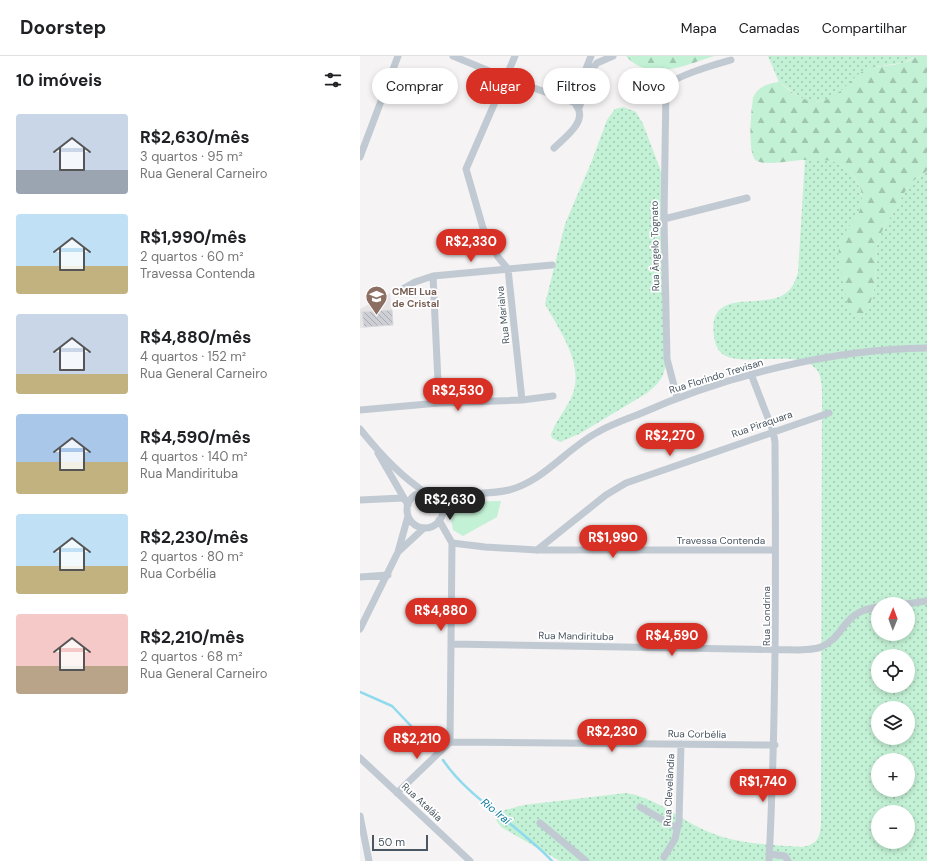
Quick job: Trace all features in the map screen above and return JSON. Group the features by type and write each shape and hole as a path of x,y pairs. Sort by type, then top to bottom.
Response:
{"street":[{"path":"360,157 398,56"},
{"path":"453,56 482,68"},
{"path":"511,68 516,56"},
{"path":"587,68 591,56"},
{"path":"554,148 579,122 579,108 593,68 597,64 612,56"},
{"name":"Rua Ângelo Tognato","path":"677,397 667,359 664,219 666,87 670,82 731,60"},
{"path":"495,104 466,169 483,228 498,257 508,269"},
{"path":"576,104 579,108"},
{"path":"664,219 747,198"},
{"path":"399,291 415,282 433,276 552,265"},
{"name":"Rua Marialva","path":"508,269 522,400"},
{"path":"433,276 439,403"},
{"name":"Rua Florindo Trevisan","path":"437,498 458,494 508,490 524,484 597,432 677,397 751,374 780,366 840,356 905,348 927,348"},
{"name":"Rua Londrina","path":"751,374 773,431 775,442 775,745 770,858"},
{"path":"360,410 439,403 522,400 553,396"},
{"name":"Rua Piraquara","path":"537,550 606,495 626,483 773,431 829,413"},
{"path":"360,430 402,474 426,493 437,498 442,506 440,520 452,543 450,742 397,792"},
{"path":"374,446 408,505"},
{"path":"394,483 402,474"},
{"path":"360,629 388,575 398,552 408,516 408,505 414,496 426,493"},
{"path":"360,500 403,498"},
{"path":"408,516 414,525 424,528 430,527 440,520"},
{"path":"398,552 424,528"},
{"name":"Travessa Contenda","path":"452,543 485,547 537,550 776,550"},
{"path":"360,577 388,575"},
{"path":"915,603 927,601"},
{"name":"Rua Mandirituba","path":"451,644 799,650 821,647 834,638 849,618 856,613 871,608"},
{"name":"Rua Corbélia","path":"450,742 775,745"},
{"name":"Rua Clevelândia","path":"664,857 675,839 677,828 680,744"},
{"name":"Rua Ataláia","path":"360,758 470,861"},
{"path":"640,807 677,828"},
{"path":"360,816 369,861"},
{"path":"540,823 586,861"},
{"path":"770,858 787,858"}],"shaded area":[{"name":"CMEI Lua de Cristal","path":"390,293 393,325 360,328 360,309"}],"green space":[{"path":"626,56 714,56 676,68 644,68 635,64"},
{"path":"768,56 916,56 903,63 878,66 830,99 815,102 805,101 779,82"},
{"path":"916,56 927,56 927,171 910,183 882,231 877,246 875,285 869,309 861,318 854,317 850,311 846,297 839,248 844,233 857,216 860,209 862,201 859,185 849,170 836,162 809,160 768,163 759,162 754,158 751,146 753,98 757,91 763,86 779,82 804,99 819,101 827,99 845,87 863,71 872,68 899,64 911,60"},
{"path":"623,107 636,112 643,124 662,174 668,352 666,365 660,380 647,393 579,434 560,442 552,438 551,434 572,396 576,379 575,367 572,356 562,334 545,304 565,224 591,163 607,120 615,109"},
{"path":"805,159 828,160 842,165 853,176 860,190 862,205 860,212 842,239 839,249 839,258 840,267 846,284 861,318 869,309 875,285 877,246 882,231 910,183 927,171 927,861 560,861 501,827 496,820 501,811 524,805 626,793 649,800 692,824 714,834 734,840 757,844 802,847 813,843 819,836 821,820 822,388 820,377 815,368 807,362 784,359 744,359 724,355 718,349 714,336 714,321 719,311 727,305 737,302 773,299 786,293 794,283 798,273"},
{"path":"501,501 497,517 463,536 453,530 449,510 456,502"}],"building":[{"path":"392,310 393,325 364,327 362,312"}],"waterway":[{"name":"Rio Iraí","path":"360,692 392,706 432,748"},
{"name":"Rio Iraí","path":"443,760 466,787 539,848 552,861"}],"place":[{"name":"CMEI Lua de Cristal","path":"376,316"}]}
